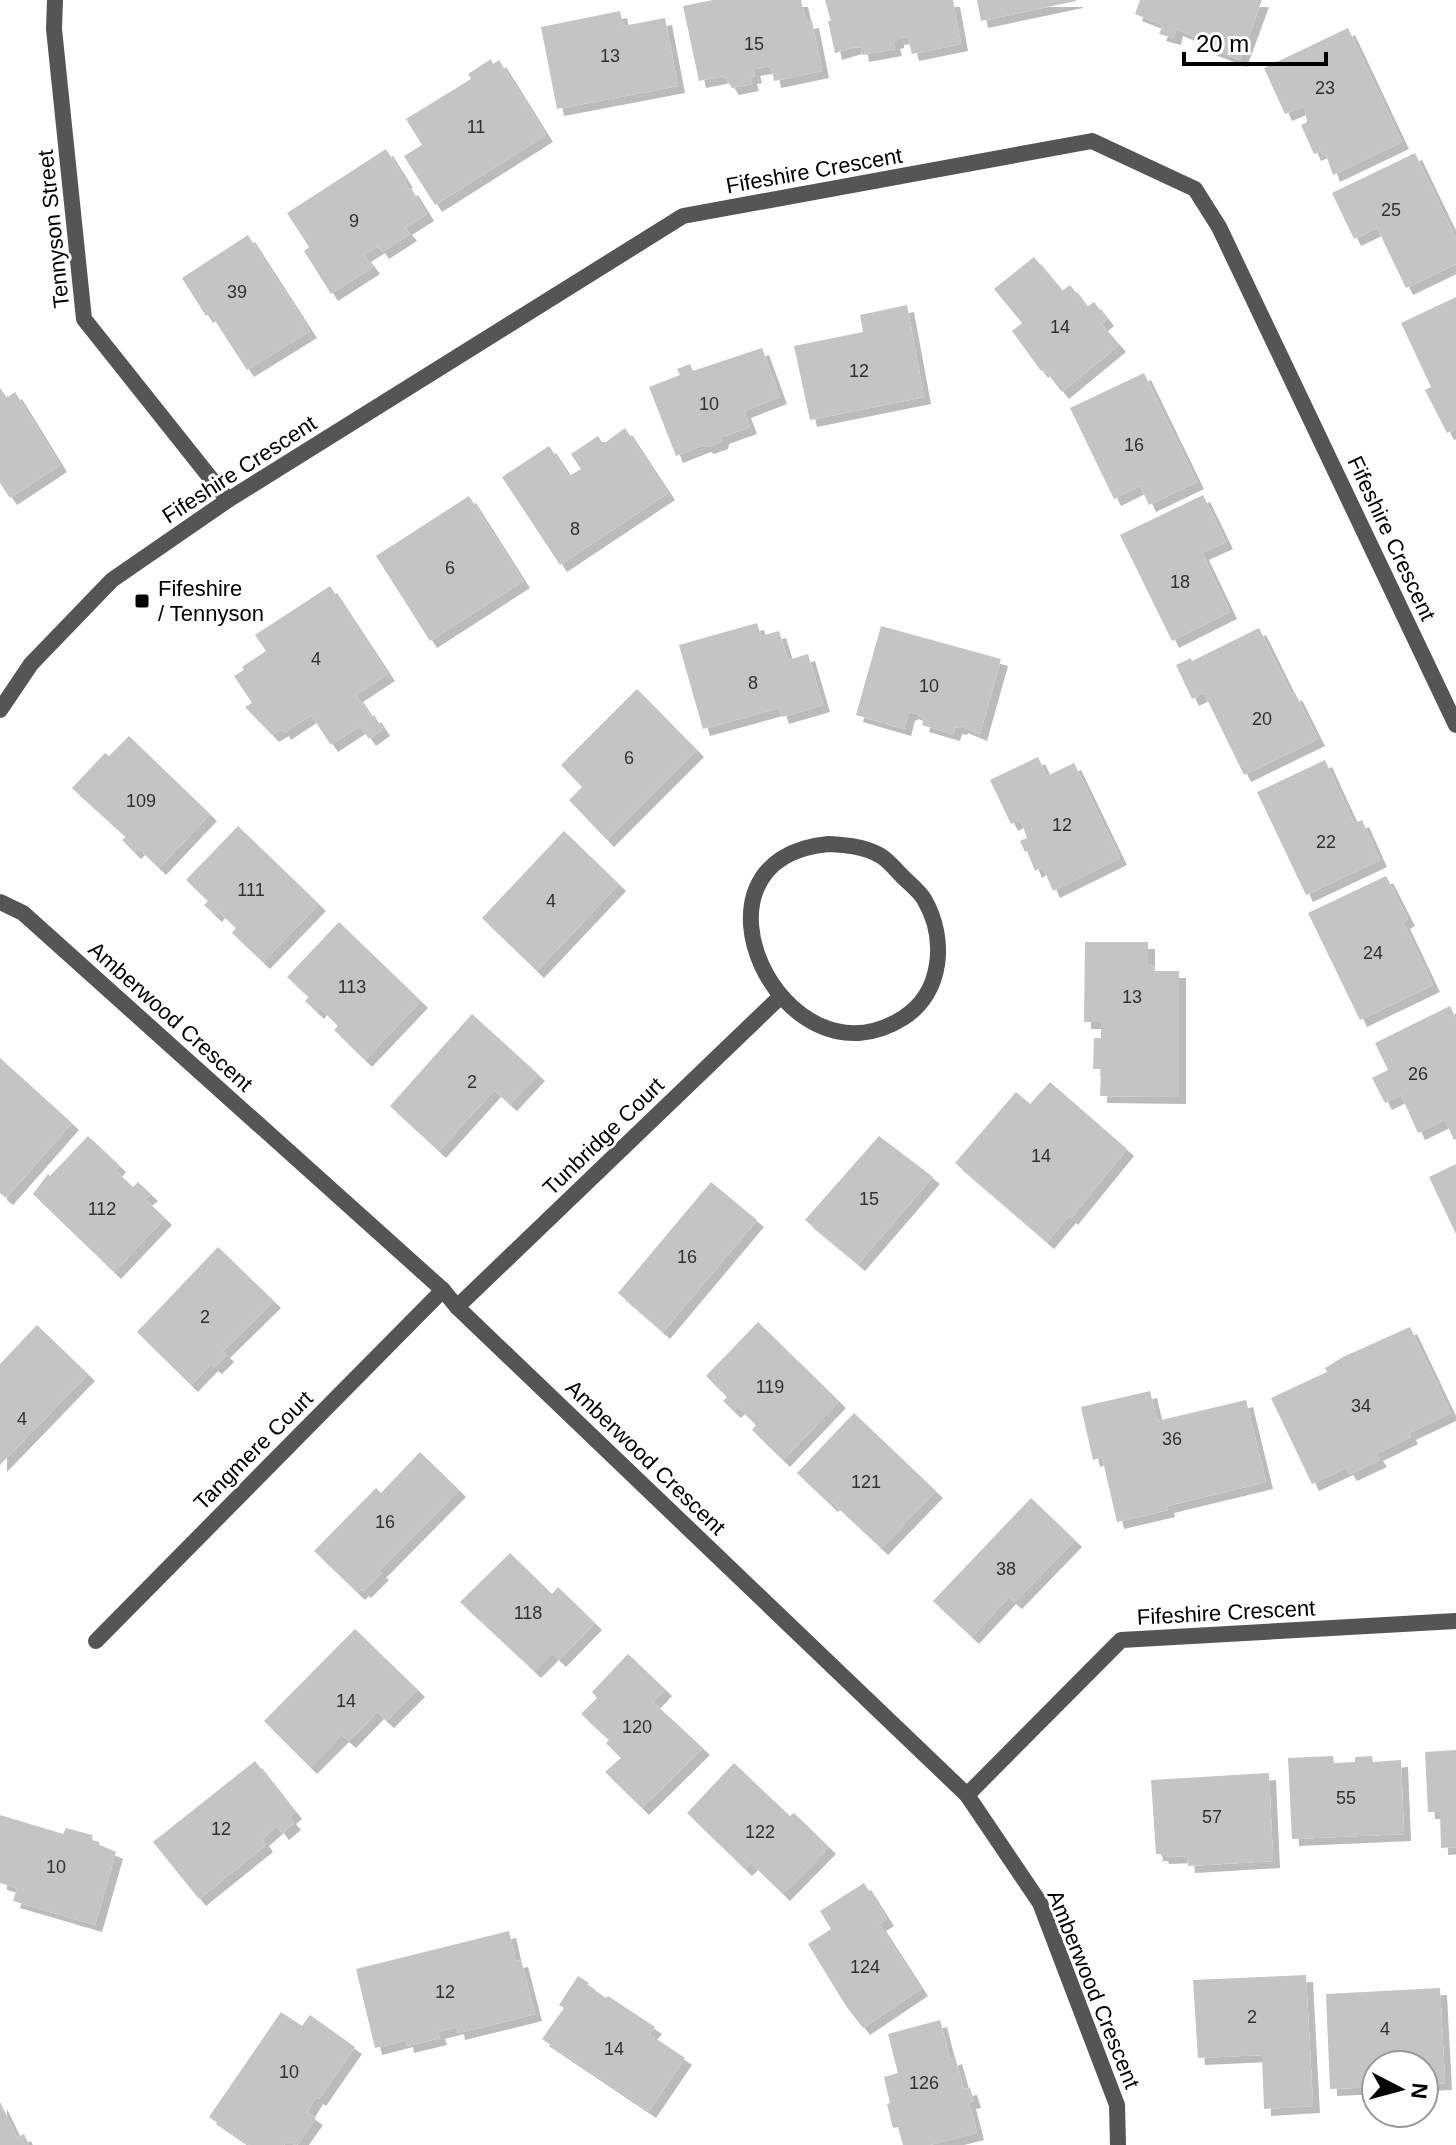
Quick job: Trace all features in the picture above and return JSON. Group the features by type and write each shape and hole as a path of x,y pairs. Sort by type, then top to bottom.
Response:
{"street":[{"name":"Tennyson Street","path":"55,0 54,29 84,319 228,500"},
{"name":"Fifeshire Crescent","path":"0,710 31,664 112,580 228,500 683,216 1092,141 1195,189 1219,227 1456,725"},
{"path":"809,846 858,846 883,857 923,898 936,926 940,954 925,998 905,1017 879,1031 852,1034 826,1029 801,1016 780,997 755,953 750,917 755,888 770,867 785,854 809,846"},
{"name":"Amberwood Crescent","path":"0,902 23,913 443,1290 457,1307 967,1795 1040,1903 1117,2105 1118,2145"},
{"name":"Tunbridge Court","path":"457,1307 780,997"},
{"name":"Tangmere Court","path":"96,1641 443,1290"},
{"name":"Fifeshire Crescent","path":"967,1795 1121,1640 1456,1621"}],"building":[{"path":"713,0 801,0 806,22 812,21 822,71 774,81 771,66 753,69 755,76 750,77 752,84 732,88 724,76 699,81 683,6"},
{"path":"825,0 953,0 961,44 912,54 905,37 893,42 895,49 862,55 861,48 855,47 835,53"},
{"path":"977,0 1076,0 1076,1 981,21"},
{"path":"1140,0 1262,0 1240,60 1198,44 1200,39 1176,29 1174,38 1159,34 1163,25 1135,14"},
{"path":"620,11 623,26 665,18 678,86 557,109 541,27"},
{"path":"1348,28 1402,142 1333,175 1326,155 1321,151 1314,154 1301,125 1307,122 1305,110 1302,107 1285,114 1264,68"},
{"path":"491,59 493,64 499,60 546,135 435,205 404,156 422,145 406,119 471,79 468,74"},
{"path":"386,149 427,214 405,228 410,234 382,252 378,246 364,255 373,267 331,294 304,251 309,247 287,213"},
{"path":"1415,153 1456,238 1456,264 1406,288 1377,228 1354,239 1332,193"},
{"path":"248,235 310,331 247,370 210,313 206,316 182,278"},
{"path":"1034,257 1062,291 1070,285 1087,307 1094,302 1107,319 1101,324 1119,345 1062,392 1044,369 1041,371 1012,331 1022,323 994,289"},
{"path":"1456,297 1456,429 1447,433 1425,390 1431,387 1401,323"},
{"path":"907,305 924,397 810,420 794,346 863,332 860,315"},
{"path":"762,348 780,397 744,411 750,427 722,437 721,442 676,456 649,387 680,375 677,369 690,364 693,371"},
{"path":"1144,373 1197,482 1149,505 1140,486 1114,499 1070,408"},
{"path":"0,388 7,398 15,392 60,465 10,498 0,483"},
{"path":"625,428 668,493 560,565 502,477 549,446 569,476 581,469 571,454 598,436 606,442"},
{"path":"1203,495 1226,542 1202,553 1230,612 1172,641 1120,535"},
{"path":"469,496 523,581 430,641 376,556"},
{"path":"330,586 388,674 356,695 383,729 369,739 360,726 331,745 311,715 284,733 282,729 272,735 245,707 252,703 234,676 266,651 255,635"},
{"path":"757,623 761,636 779,631 788,660 808,654 823,705 782,717 779,708 703,729 679,645"},
{"path":"881,626 1001,659 980,734 961,726 955,727 953,734 922,725 924,718 912,712 908,714 904,729 856,715"},
{"path":"1259,628 1318,739 1244,775 1204,693 1192,699 1176,665 1191,658 1192,661"},
{"path":"637,689 697,750 607,840 569,800 582,787 561,765"},
{"path":"129,736 210,814 159,868 138,848 134,852 122,840 126,837 72,788 105,753 109,756"},
{"path":"1038,757 1047,776 1074,763 1120,858 1053,891 1044,870 1041,867 1035,871 1025,852 1020,841 1027,838 1023,826 1019,820 1011,824 990,780"},
{"path":"1325,760 1354,823 1362,820 1380,860 1306,895 1257,792"},
{"path":"238,826 319,904 263,962 232,933 236,928 218,911 215,915 204,905 208,901 186,880"},
{"path":"564,831 619,884 537,971 482,918"},
{"path":"1386,876 1408,919 1403,922 1433,985 1360,1020 1308,913"},
{"path":"339,922 421,1001 365,1060 334,1030 338,1026 320,1008 317,1012 305,1001 309,997 287,977"},
{"path":"1085,942 1148,942 1148,965 1154,966 1155,971 1179,971 1179,1097 1100,1096 1101,1069 1093,1069 1094,1038 1101,1038 1101,1022 1084,1022"},
{"path":"1450,1006 1456,1019 1454,1140 1445,1120 1418,1133 1401,1095 1385,1103 1372,1078 1388,1070 1375,1043"},
{"path":"472,1014 538,1074 510,1104 494,1090 439,1151 390,1106"},
{"path":"0,1058 72,1123 6,1198 0,1193"},
{"path":"1050,1082 1127,1149 1071,1218 1069,1216 1047,1242 955,1163 1016,1092 1030,1104"},
{"path":"88,1136 119,1165 115,1170 133,1187 138,1182 151,1194 145,1199 165,1218 114,1272 33,1194 48,1174 50,1176"},
{"path":"879,1136 933,1177 858,1264 805,1220"},
{"path":"1456,1164 1456,1234 1429,1177"},
{"path":"711,1182 757,1220 663,1332 618,1293"},
{"path":"218,1247 274,1301 223,1351 227,1355 215,1367 211,1364 191,1385 137,1332"},
{"path":"758,1322 839,1401 783,1460 752,1430 756,1425 738,1407 734,1411 723,1401 727,1397 706,1376"},
{"path":"37,1325 88,1374 0,1465 0,1364"},
{"path":"1410,1327 1451,1413 1409,1433 1411,1437 1376,1454 1380,1460 1350,1474 1346,1468 1312,1484 1271,1398 1327,1372 1325,1368 1343,1357"},
{"path":"1150,1391 1157,1421 1246,1400 1266,1482 1167,1506 1168,1510 1117,1522 1102,1457 1093,1460 1081,1407"},
{"path":"854,1413 936,1491 881,1548 797,1473"},
{"path":"420,1452 459,1490 379,1571 382,1573 358,1593 314,1551 376,1488 381,1493"},
{"path":"1031,1498 1075,1540 1015,1602 1009,1597 972,1637 933,1601"},
{"path":"510,1553 552,1594 558,1587 595,1623 559,1660 552,1653 534,1671 460,1602"},
{"path":"355,1629 418,1690 387,1721 377,1712 349,1741 342,1735 310,1767 264,1721"},
{"path":"628,1654 665,1689 653,1702 703,1748 642,1808 605,1772 621,1758 606,1743 609,1740 581,1714 597,1698 592,1692"},
{"path":"1456,1750 1456,1847 1441,1848 1440,1812 1428,1812 1425,1752"},
{"path":"1333,1756 1334,1763 1355,1762 1355,1757 1372,1756 1373,1762 1401,1760 1404,1834 1292,1839 1288,1758"},
{"path":"255,1761 295,1812 289,1817 294,1823 282,1833 277,1826 262,1839 266,1845 199,1899 153,1842"},
{"path":"734,1763 790,1816 794,1813 829,1847 783,1894 751,1863 745,1869 687,1813"},
{"path":"1269,1773 1273,1861 1188,1866 1187,1856 1162,1857 1156,1854 1151,1780"},
{"path":"0,1815 63,1834 66,1828 92,1835 93,1842 116,1852 95,1925 13,1901 17,1888 0,1883"},
{"path":"864,1883 887,1919 879,1924 921,1989 863,2028 808,1944 831,1929 820,1911"},
{"path":"509,1931 516,1961 521,1960 535,2014 458,2033 457,2027 438,2032 440,2038 407,2046 406,2040 375,2048 356,1969"},
{"path":"1306,1975 1313,2106 1264,2109 1262,2055 1198,2058 1193,1980"},
{"path":"578,1976 606,1998 608,1996 655,2027 649,2034 685,2058 649,2111 542,2039 564,2008 559,2005"},
{"path":"1440,1988 1445,2083 1440,2083 1440,2049 1360,2049 1360,2088 1330,2089 1326,1994"},
{"path":"281,2012 302,2026 310,2015 355,2047 307,2112 316,2118 297,2145 286,2142 284,2145 250,2145 209,2117"},
{"path":"940,2020 950,2059 955,2057 964,2089 970,2088 974,2101 969,2102 977,2133 929,2145 903,2145 898,2127 893,2128 887,2104 890,2103 884,2077 898,2073 888,2034"},
{"path":"0,2102 17,2137 24,2134 29,2145 0,2145"}],"place":[{"name":"Fifeshire / Tennyson","path":"142,601"}]}
